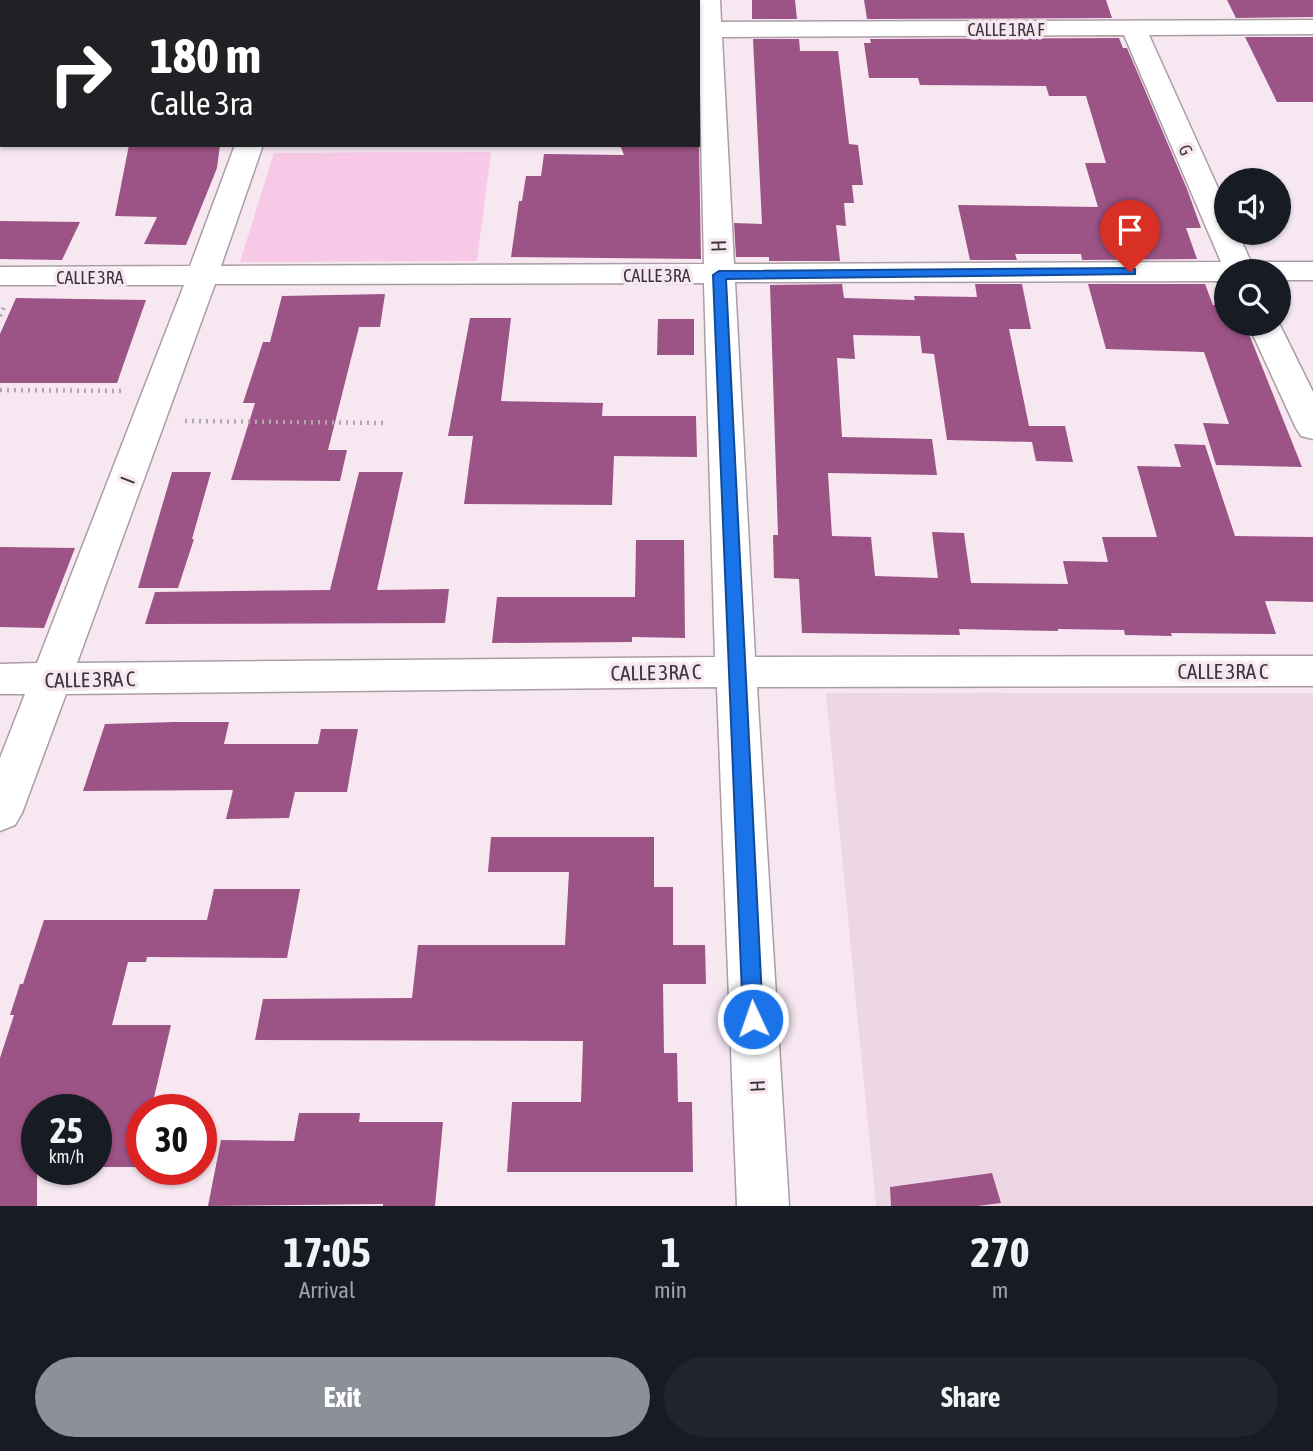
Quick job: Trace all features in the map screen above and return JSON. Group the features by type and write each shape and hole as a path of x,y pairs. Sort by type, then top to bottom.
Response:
{"street":[{"name":"CALLE 1RA F","path":"705,20 1132,28 1313,27"},
{"name":"H","path":"705,20 762,1206"},
{"name":"G","path":"1132,28 1235,259"},
{"name":"I","path":"0,813 155,406 248,147"},
{"name":"CALLE 3RA","path":"0,276 1214,271"},
{"name":"CALLE 3RA","path":"1291,271 1313,271"},
{"path":"1270,336 1313,428"},
{"name":"CALLE 3RA C","path":"0,679 736,671 1313,671"}],"path":[{"path":"0,390 155,406 386,424"}],"shaded area":[{"path":"491,152 477,261 240,262 274,153"},
{"path":"826,693 1313,693 1313,1206 876,1206"}],"building":[{"path":"752,0 795,0 797,19 752,19"},
{"path":"864,0 1106,0 1112,18 867,19"},
{"path":"1227,0 1313,0 1313,17 1236,18"},
{"path":"1245,37 1313,37 1313,102 1277,102"},
{"path":"1119,38 1123,48 1127,48 1201,228 1186,228 1197,259 1082,260 1081,254 1015,254 1017,260 970,260 958,205 1098,207 1085,163 1106,163 1086,96 1049,96 1046,86 920,85 918,78 869,78 864,43 871,43 870,39"},
{"path":"753,39 799,39 800,51 838,51 849,144 858,145 863,185 852,185 854,203 844,203 846,226 836,225 840,261 769,261 769,257 736,257 734,223 762,224"},
{"path":"129,147 220,147 217,168 186,245 144,244 157,217 115,216"},
{"path":"621,147 699,147 701,259 511,257 519,201 522,201 526,176 541,176 544,154 624,155"},
{"path":"0,221 80,222 62,260 0,259"},
{"path":"842,284 844,298 915,300 914,296 977,297 975,284 1022,284 1031,329 1009,329 1029,426 1065,426 1073,462 1036,461 1032,442 947,440 934,354 922,353 920,336 853,335 855,359 837,358 842,437 932,439 937,475 828,473 832,536 871,537 875,576 938,578 932,532 964,533 971,583 1068,584 1063,561 1108,562 1102,537 1157,537 1137,466 1181,467 1174,444 1205,445 1235,536 1313,537 1313,602 1265,601 1276,634 1125,635 1124,630 1058,629 959,629 960,635 802,633 799,579 774,578 773,535 778,535 770,285"},
{"path":"1088,284 1205,284 1214,305 1214,336 1250,336 1302,467 1216,465 1203,423 1229,424 1204,352 1106,349"},
{"path":"385,294 380,327 359,327 328,450 347,450 340,481 231,480 255,403 243,403 263,342 270,342 282,296"},
{"path":"16,298 146,300 117,383 0,383 0,334"},
{"path":"470,318 511,318 501,401 603,403 602,416 696,416 697,457 614,456 612,505 464,504 473,436 448,436"},
{"path":"658,319 694,319 694,355 657,355"},
{"path":"172,472 211,472 194,539 178,588 138,588"},
{"path":"359,472 403,472 377,590 449,589 445,623 145,624 155,592 330,590"},
{"path":"636,540 684,540 685,638 632,637 632,642 492,643 497,597 635,597"},
{"path":"0,547 75,548 44,628 0,627"},
{"path":"229,722 224,744 318,744 321,729 358,729 347,792 295,792 289,818 226,819 233,790 83,791 105,724"},
{"path":"491,837 654,837 654,887 673,887 673,945 705,945 706,984 663,984 664,1053 677,1053 678,1102 692,1102 693,1172 507,1172 512,1102 581,1102 583,1041 255,1040 263,999 412,998 418,945 565,945 569,872 488,872"},
{"path":"214,889 300,889 287,958 147,957 146,962 128,962 112,1025 171,1025 155,1094 126,1094 126,1167 112,1167 112,1094 21,1094 21,1185 37,1185 37,1206 0,1206 0,1058 14,1015 10,1015 44,920 207,920"},
{"path":"299,1113 360,1113 359,1122 443,1122 435,1206 208,1206 212,1185 217,1185 217,1160 221,1140 294,1141"},
{"path":"992,1173 1001,1203 977,1206 891,1206 890,1187"}],"route":[{"path":"753,1019 719,275 1130,272"}]}
